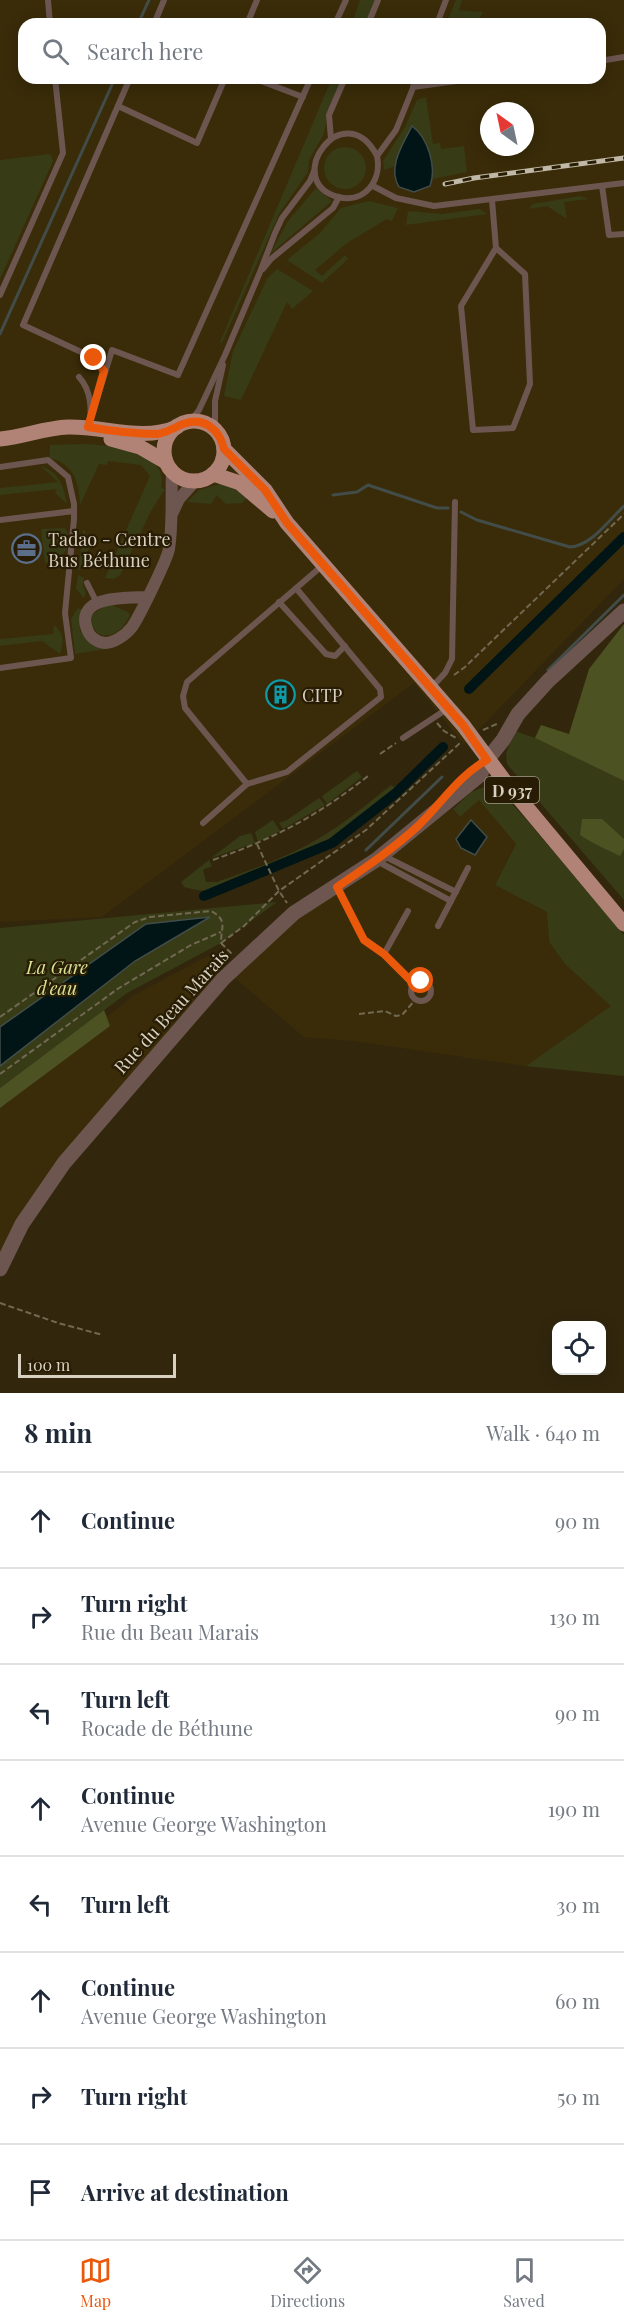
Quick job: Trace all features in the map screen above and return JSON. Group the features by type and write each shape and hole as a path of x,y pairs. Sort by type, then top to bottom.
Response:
{"main road":[{"path":"0,439 90,421 160,434 184,424 204,423 215,430 222,440 224,449 222,462 213,474 195,481 178,476 169,466 140,447 114,439 82,436 36,440 19,437"},
{"path":"169,466 165,452 166,442 184,424"},
{"name":"D 937","path":"224,449 265,490 287,523 448,709 487,760 624,924"},
{"name":"D 937","path":"213,474 240,483 287,523"}],"street":[{"path":"146,597 105,600 97,603 87,613 86,627 92,638 105,643 113,641 131,628 169,550 169,466"},
{"path":"170,519 179,499 195,481"},
{"name":"Rue du Beau Marais","path":"0,1269 22,1224 64,1163 240,963 294,913 379,858 480,775 487,760 503,740 518,714 549,681 624,611"}],"lane":[{"path":"48,0 50,18"},
{"path":"156,18 164,0"},
{"path":"250,18 257,0"},
{"path":"338,18 346,0"},
{"path":"370,18 378,0"},
{"path":"439,18 446,0"},
{"path":"606,60 624,57"},
{"path":"0,296 63,153 56,84"},
{"path":"104,371 94,358 23,325 127,84"},
{"path":"118,106 198,143 223,84"},
{"path":"269,84 303,97"},
{"path":"90,421 112,350 178,375 308,84"},
{"path":"331,139 329,116 342,84"},
{"path":"377,156 396,130 414,84"},
{"path":"413,87 435,84"},
{"path":"184,424 199,410 225,355 274,233 282,218 310,181 319,151 331,139 345,134 355,135 372,147 379,166 378,176 373,186 356,197 339,197 326,190 319,182 315,167"},
{"path":"373,186 396,198 421,205 448,205 624,183"},
{"path":"602,186 609,235 624,234"},
{"path":"260,272 271,259 333,208 339,197"},
{"path":"492,200 496,248 461,306 473,430 513,428 530,384 525,274 496,248"},
{"path":"215,430 215,401 225,355"},
{"path":"79,378 87,390 90,421"},
{"path":"0,466 48,460 69,477 74,511 65,613 71,658 0,668"},
{"path":"430,689 445,673 452,659 455,502"},
{"path":"0,520 74,511"},
{"path":"247,784 185,708 183,696 187,682 322,565"},
{"path":"87,583 97,603"},
{"path":"203,823 247,784 287,772 381,697 380,689 296,588"},
{"path":"279,602 326,654 335,656 345,645"},
{"path":"403,738 448,709"},
{"path":"379,858 456,892"},
{"path":"379,858 451,901"},
{"path":"438,926 468,868"},
{"path":"337,887 364,940 384,954 414,984"},
{"path":"384,954 408,910"},
{"path":"421,981 426,982 431,991 426,1000 416,999 411,991 414,984 421,981"}],"path":[{"path":"445,673 453,675 465,667 624,514"},
{"path":"221,943 244,926 279,891 366,830 469,734"},
{"path":"380,754 403,738"},
{"path":"213,860 257,844 298,825 340,798 368,776"},
{"path":"257,844 272,878 294,913"},
{"path":"0,1017 135,922 150,917 211,911 224,923 221,943 240,963"},
{"path":"0,1074 119,988 190,945 221,932"},
{"path":"359,1014 385,1011 396,1016 402,1015 416,999"},
{"path":"0,1303 58,1323 103,1335"}],"shaded area":[{"path":"0,0 624,0 624,579 464,745 414,683 102,917 0,922"},
{"path":"412,126 427,145 432,162 430,186 414,192 399,187 395,172 395,164"},
{"path":"479,799 516,844 495,885 547,912 549,942 565,964 612,1006 526,1066 353,1041 304,1037 229,973 446,802 460,817"},
{"path":"471,820 487,837 475,855 461,848 456,839"},
{"path":"210,917 135,961 0,1066 0,1027 146,924"},
{"path":"208,956 219,967 223,979 92,1129 0,1269 0,1108 110,1026 107,1017 134,995"}],"green space":[{"path":"360,0 376,0 368,18 354,18"},
{"path":"456,0 462,0 459,10 483,12 480,18 448,18"},
{"path":"329,84 340,84 328,112 324,134 309,160 308,172 279,214 222,343 220,342"},
{"path":"426,97 433,144 440,143 441,149 464,146 467,172 433,179 428,145 413,126 395,166 384,170 383,161 405,127 417,100"},
{"path":"345,147 353,148 360,153 365,160 365,176 360,183 353,188 345,189 337,188 330,183 325,176 324,168 325,160 330,153 337,148"},
{"path":"50,154 53,161 0,279 0,160"},
{"path":"316,188 332,201 270,254 288,221"},
{"path":"580,196 589,199 564,202 567,219 547,206 529,209 533,204"},
{"path":"369,201 398,208 392,221 387,219 347,243 315,270 322,276 345,255 348,259 322,283 287,260 320,233 341,208"},
{"path":"479,209 487,214 406,225 408,211 442,214"},
{"path":"277,269 313,291 292,309 287,302 241,400 224,396 233,351 267,279"},
{"path":"82,444 121,448 147,457 156,465 161,475 161,488 165,489 151,511 120,575 114,579 105,578 150,476 141,465 108,461 107,465 99,464 80,505 74,475 65,465 50,458 50,445"},
{"path":"41,466 52,472 60,481 67,504 55,493 57,489 0,495 0,488 58,482"},
{"path":"220,484 235,488 247,498 242,503 226,504 217,495 211,504 187,502 199,490"},
{"path":"65,528 69,540 66,551 57,559 45,563 41,529"},
{"path":"83,530 93,539 78,573"},
{"path":"78,575 84,578 83,586 86,593 84,598 76,589"},
{"path":"105,605 112,605 130,615 114,634 98,634 91,625 92,615"},
{"path":"78,608 82,610 80,631 92,645 105,649 75,654 71,619"},
{"path":"624,624 624,781 535,738 541,725 569,734 589,669"},
{"path":"54,625 63,638 60,654 42,641 0,646 0,639 53,634"},
{"path":"515,731 535,738 624,781 624,900 507,764 506,753"},
{"path":"357,771 362,777 327,804 322,796"},
{"path":"391,785 395,788 344,829 317,847 266,870 209,891 184,887 181,882 209,860 212,866 203,870 206,882 217,882 292,852 336,828"},
{"path":"487,786 502,793 525,818 624,935 624,1076 526,1066 611,1006 565,964 549,942 547,912 495,885 516,844 479,800 460,817 453,809 471,792"},
{"path":"319,798 325,805 283,829 279,823"},
{"path":"582,819 602,819 624,839 624,849 620,856 580,835"},
{"path":"273,820 280,831 258,842 255,832"},
{"path":"251,833 255,843 211,858 240,836"},
{"name":"La Gare d'eau","path":"277,902 221,943 127,993 0,1088 0,928"},
{"path":"104,1010 110,1026 0,1108 0,1088"}],"waterway":[{"path":"141,18 149,0"},
{"path":"0,334 112,84"},
{"path":"333,495 357,492 368,485 437,508 448,508"},
{"path":"461,512 477,520 570,547 578,546 592,537 624,506"},
{"path":"469,689 624,537"},
{"path":"548,670 624,595"},
{"path":"204,896 332,843 396,793 443,747"},
{"path":"366,850 442,777"}],"railway":[{"path":"445,184 624,158"}],"place":[{"name":"Tadao - Centre Bus Béthune","path":"27,549"},
{"name":"CITP","path":"281,695"}],"route":[{"path":"94,358 104,371 88,427 160,434 186,423 197,422 204,423 215,430 222,440 224,449 265,490 287,523 354,603 463,725 487,760 472,768 419,825 376,860 337,887 364,940 384,954 414,984 421,981"}]}
